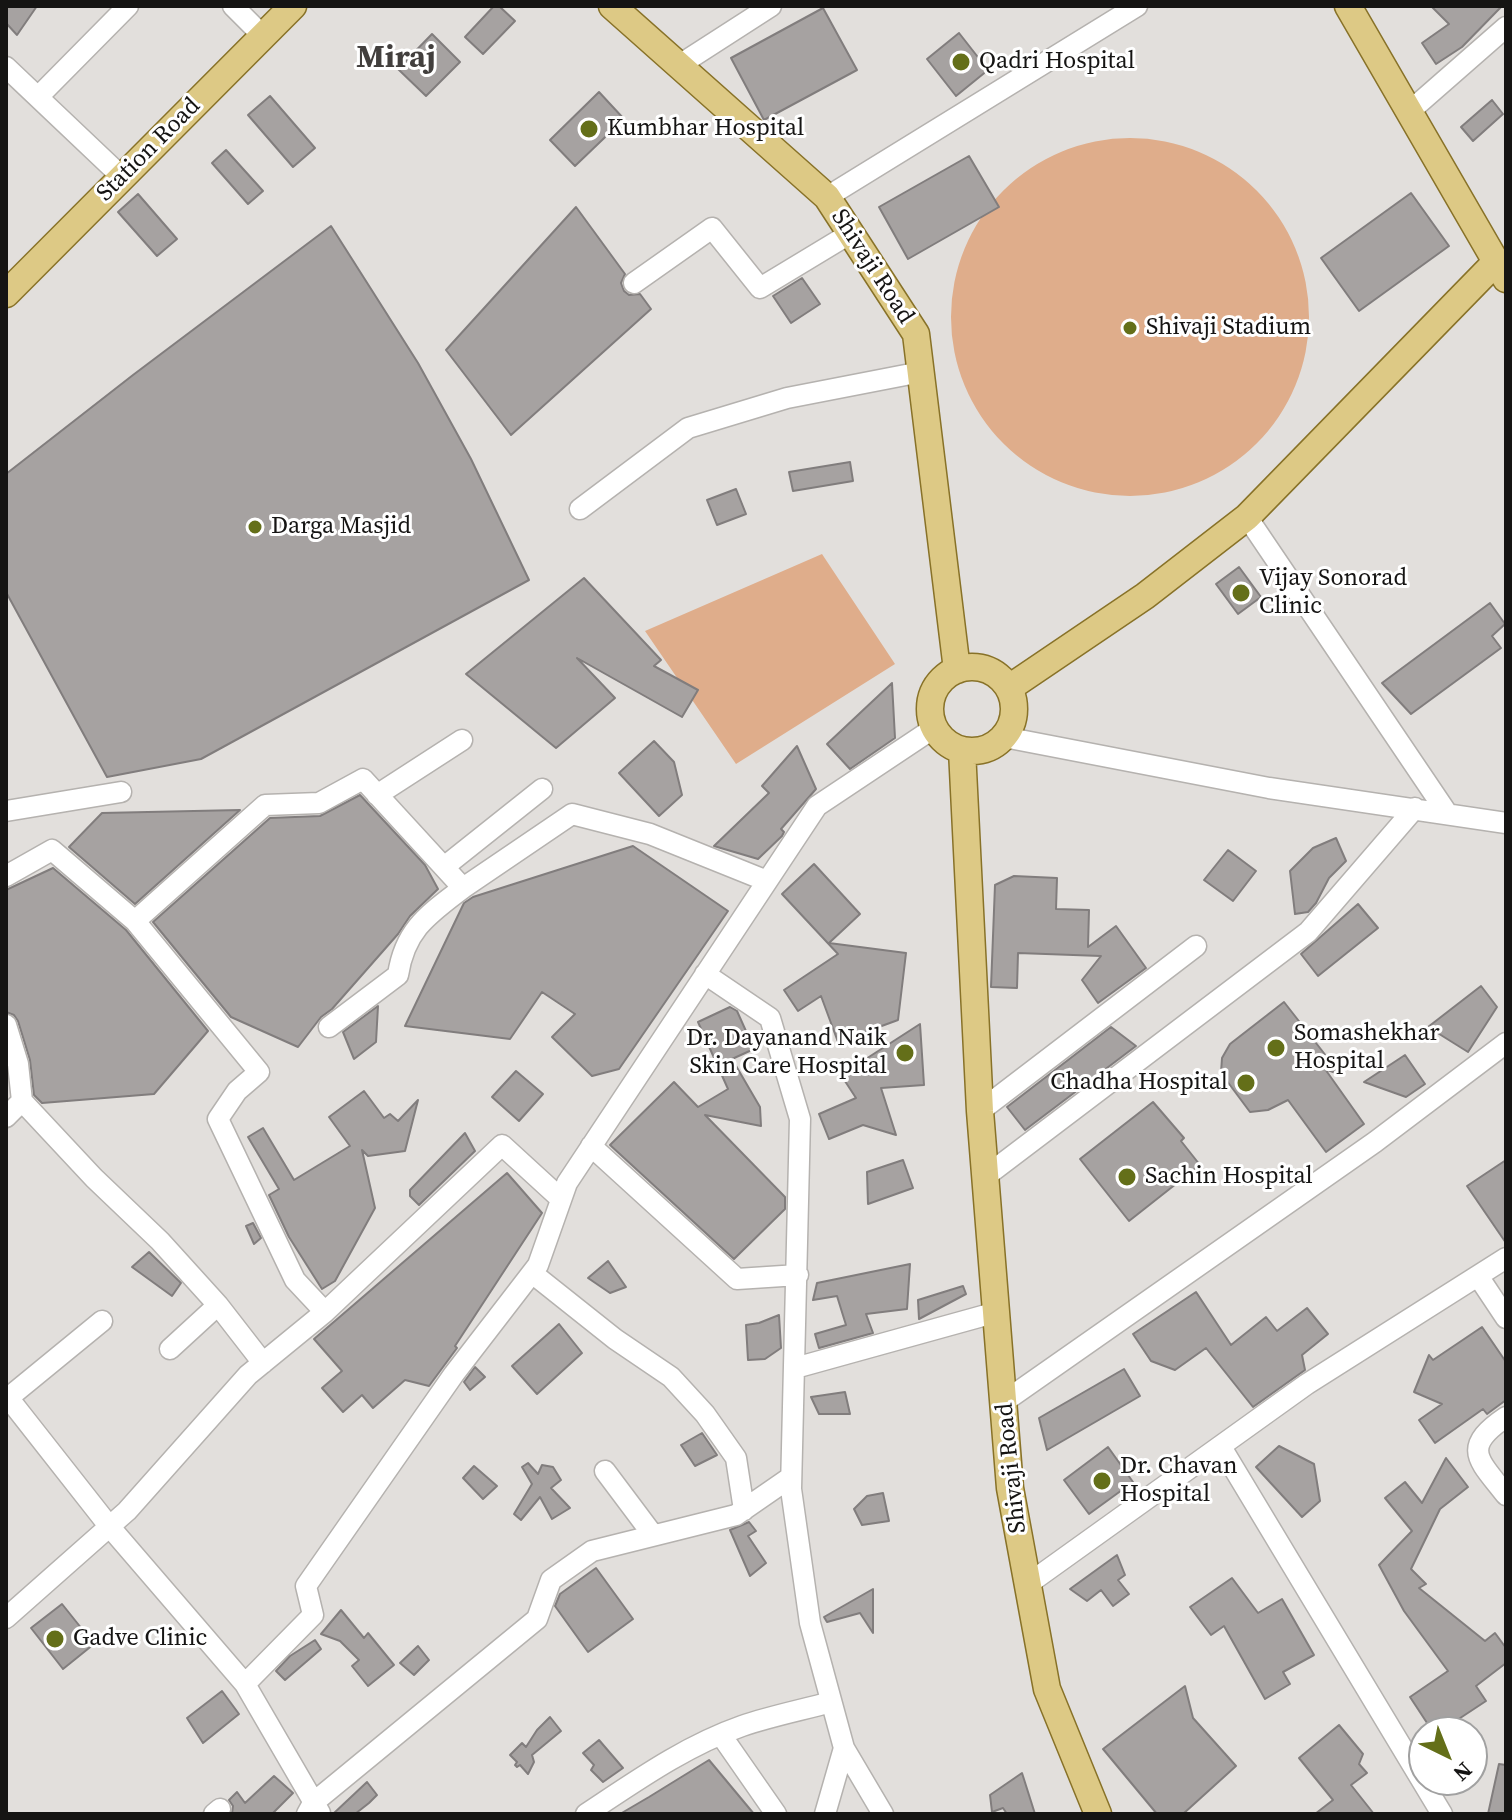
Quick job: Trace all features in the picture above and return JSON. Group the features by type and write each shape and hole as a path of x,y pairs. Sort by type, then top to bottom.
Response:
{"main road":[{"name":"Station Road","path":"6,294 293,6"},
{"name":"Shivaji Road","path":"612,6 681,64 827,197 916,334 957,670"},
{"path":"1009,688 1145,596 1247,517 1503,265 1348,6"},
{"path":"980,668 992,671 1009,688 1013,698 1014,719 1004,737 984,750 962,750 946,742 934,728 930,706 933,694 938,684 957,670 980,668"},
{"name":"Shivaji Road","path":"962,750 980,1111 1010,1488 1047,1689 1098,1814"}],"street":[{"path":"38,97 128,6"},
{"path":"233,6 263,36"},
{"path":"681,64 771,6"},
{"path":"827,197 1137,6"},
{"path":"1410,111 1506,27"},
{"path":"6,67 122,177"},
{"path":"634,283 712,228 760,288 851,233"},
{"path":"580,509 688,428 787,398 921,372"},
{"path":"1247,517 1447,813"},
{"path":"245,1684 313,1615 306,1586 454,1374 538,1265 567,1183 817,806 934,728"},
{"path":"1004,737 1269,788 1506,823"},
{"path":"377,795 462,740"},
{"path":"135,921 265,805 319,803 363,779 463,888"},
{"path":"444,867 542,789"},
{"path":"6,811 121,792"},
{"path":"986,1176 1308,932 1415,808"},
{"path":"329,1027 398,975 401,957 421,921 463,888 572,814 650,834 767,881"},
{"path":"6,876 52,850 135,921 259,1072 237,1091 218,1119 295,1280 325,1312"},
{"path":"980,1111 1196,946"},
{"path":"705,974 770,1018 800,1119 791,1489 810,1623 844,1748 883,1814"},
{"path":"6,1025 18,1064 22,1101 94,1178 160,1241 218,1305 263,1363"},
{"path":"1005,1401 1375,1142 1506,1043"},
{"path":"6,1117 22,1101"},
{"path":"6,1618 127,1511 248,1375 325,1312 502,1145 561,1199"},
{"path":"591,1146 737,1279 798,1275"},
{"path":"1028,1584 1307,1384 1506,1258"},
{"path":"532,1273 615,1339 671,1377 705,1414 736,1458 744,1510"},
{"path":"1478,1276 1506,1318"},
{"path":"170,1349 218,1305"},
{"path":"795,1368 997,1312"},
{"path":"102,1321 7,1397 109,1526 245,1684 313,1810 537,1619 551,1580 592,1551 736,1515 791,1477"},
{"path":"1506,1417 1485,1434 1477,1450 1478,1459 1506,1495"},
{"path":"1221,1447 1442,1814"},
{"path":"605,1471 653,1535"},
{"path":"586,1814 667,1760 721,1735 741,1726 831,1702"},
{"path":"721,1735 776,1814"},
{"path":"825,1814 844,1748"}],"shaded area":[{"name":"Shivaji Stadium","path":"1130,138 1165,141 1199,151 1230,168 1257,190 1279,217 1296,248 1306,282 1309,317 1306,352 1296,386 1279,417 1257,444 1230,466 1199,483 1165,493 1130,496 1095,493 1061,483 1030,466 1003,444 981,417 964,386 954,352 951,317 954,282 964,248 981,217 1003,190 1030,168 1061,151 1095,141"},
{"path":"822,554 895,664 736,764 645,631"}],"building":[{"path":"6,6 37,6 17,35 6,23"},
{"path":"494,6 499,6 515,21 483,54 465,37"},
{"path":"1431,6 1502,6 1462,47 1436,64 1422,43 1449,24"},
{"path":"823,8 857,70 764,120 731,58"},
{"path":"959,33 988,70 956,96 927,59"},
{"path":"432,34 460,62 426,96 398,69"},
{"path":"599,92 624,119 575,166 550,140"},
{"path":"270,96 315,148 293,167 248,115"},
{"path":"1492,100 1503,114 1473,141 1461,127"},
{"path":"226,150 263,191 248,204 212,163"},
{"path":"969,156 999,207 908,259 879,207"},
{"path":"1411,193 1449,246 1359,311 1321,258"},
{"path":"138,194 177,239 157,256 118,212"},
{"path":"576,207 625,274 621,283 624,291 629,295 640,294 651,309 511,435 446,350"},
{"name":"Darga Masjid","path":"331,226 418,363 471,459 529,580 201,759 107,777 6,592 6,474"},
{"path":"802,278 820,304 791,323 773,296"},
{"path":"850,462 853,481 793,491 789,472"},
{"path":"736,489 746,514 717,525 707,500"},
{"path":"1239,567 1261,597 1238,614 1216,584"},
{"path":"584,578 661,660 654,666 698,690 682,717 577,658 615,698 556,748 466,674"},
{"path":"1490,603 1505,624 1492,636 1501,648 1411,714 1382,683"},
{"path":"892,683 895,738 850,769 827,744"},
{"path":"654,741 674,762 682,795 659,816 619,773"},
{"path":"797,746 816,789 781,829 784,832 782,836 758,859 714,846 769,793 762,786"},
{"path":"360,795 425,865 438,889 410,916 398,934 332,1009 321,1017 298,1047 231,1017 153,922 270,818 320,816"},
{"path":"240,810 135,904 69,847 102,813"},
{"path":"1336,838 1346,861 1329,878 1308,912 1295,914 1290,871 1313,848"},
{"path":"633,846 728,911 619,1069 592,1076 552,1037 575,1014 542,992 510,1039 405,1026 464,903 473,897"},
{"path":"1228,850 1256,871 1233,901 1204,880"},
{"path":"814,864 860,914 829,943 906,953 898,1020 838,1042 821,996 798,1011 784,990 838,954 782,894"},
{"path":"53,868 126,930 208,1031 154,1094 42,1103 34,1095 30,1060 18,1021 6,1012 6,890"},
{"path":"1014,876 1057,878 1056,909 1089,910 1088,947 1116,926 1146,968 1098,1003 1082,980 1101,956 1018,953 1017,988 991,987 995,885"},
{"path":"1358,904 1378,928 1318,976 1301,954"},
{"path":"1481,986 1497,1007 1468,1052 1428,1027"},
{"path":"1284,1002 1341,1075 1325,1069 1364,1124 1326,1152 1288,1100 1268,1110 1250,1112 1221,1073 1222,1058 1230,1044"},
{"path":"378,1006 376,1042 354,1059 343,1032"},
{"path":"730,1007 737,1011 754,1049 732,1059 760,1107 761,1126 705,1115 785,1197 785,1209 734,1259 610,1145 674,1082 698,1107 728,1089 698,1022"},
{"path":"920,1024 924,1085 881,1088 896,1135 863,1125 829,1139 819,1114 856,1098 841,1075"},
{"path":"1111,1027 1136,1046 1025,1130 1007,1107"},
{"path":"1405,1055 1425,1084 1406,1097 1364,1082"},
{"path":"516,1071 543,1094 519,1121 492,1097"},
{"path":"364,1091 384,1118 390,1114 398,1121 418,1100 405,1151 368,1156 362,1150 375,1208 335,1281 322,1289 289,1237 269,1195 279,1189 248,1137 263,1128 294,1180 350,1146 329,1117"},
{"path":"1153,1102 1184,1138 1181,1141 1200,1165 1129,1221 1080,1159"},
{"path":"465,1133 475,1151 419,1205 410,1196 410,1190"},
{"path":"903,1160 913,1188 868,1204 867,1172"},
{"path":"1506,1160 1506,1243 1467,1186"},
{"path":"507,1173 542,1213 455,1346 457,1348 429,1386 405,1380 373,1408 362,1395 343,1412 322,1388 342,1371 314,1339"},
{"path":"253,1223 261,1238 254,1244 246,1226"},
{"path":"149,1252 181,1283 172,1296 132,1267"},
{"path":"608,1261 626,1287 610,1293 588,1278"},
{"path":"910,1264 907,1309 866,1314 873,1333 819,1348 815,1334 846,1325 837,1296 813,1300 817,1283"},
{"path":"963,1286 966,1294 919,1319 918,1300"},
{"path":"1196,1292 1231,1345 1266,1317 1277,1331 1307,1308 1328,1334 1302,1355 1305,1370 1253,1407 1206,1348 1175,1370 1151,1361 1133,1334"},
{"path":"779,1315 781,1348 765,1359 748,1360 746,1325"},
{"path":"559,1324 582,1353 537,1394 512,1366"},
{"path":"1482,1327 1506,1362 1506,1400 1487,1414 1483,1409 1435,1443 1419,1420 1442,1404 1414,1392 1429,1355 1433,1360"},
{"path":"475,1367 485,1377 470,1390 464,1382"},
{"path":"1124,1369 1140,1396 1047,1450 1039,1418"},
{"path":"845,1392 850,1414 819,1414 811,1397"},
{"path":"702,1433 717,1455 695,1466 681,1445"},
{"path":"1279,1446 1314,1464 1320,1501 1302,1517 1256,1467"},
{"path":"1108,1447 1133,1482 1089,1514 1064,1480"},
{"path":"1446,1458 1468,1487 1440,1509 1411,1569 1426,1584 1419,1588 1485,1641 1495,1633 1506,1648 1506,1663 1476,1686 1486,1701 1463,1716 1422,1716 1410,1697 1448,1671 1404,1611 1379,1565 1412,1531 1385,1498 1405,1482 1422,1503"},
{"path":"528,1463 538,1474 542,1465 553,1467 561,1480 551,1488 570,1508 552,1519 540,1497 521,1520 514,1514 532,1484 522,1467"},
{"path":"474,1466 497,1486 483,1499 463,1478"},
{"path":"883,1493 889,1521 862,1525 854,1509 867,1496"},
{"path":"749,1522 756,1531 748,1536 766,1563 750,1576 730,1530"},
{"path":"1117,1555 1125,1575 1118,1580 1129,1594 1113,1606 1101,1590 1087,1601 1070,1589"},
{"path":"596,1568 633,1619 588,1652 555,1606 560,1594"},
{"path":"1232,1578 1258,1613 1282,1599 1314,1655 1283,1672 1290,1684 1265,1699 1224,1626 1211,1635 1190,1607"},
{"path":"873,1589 873,1633 860,1613 827,1622 824,1617"},
{"path":"62,1604 94,1644 63,1669 31,1628"},
{"path":"341,1610 364,1638 368,1633 394,1665 368,1686 352,1666 359,1660 340,1641 321,1634"},
{"path":"315,1640 321,1649 285,1680 276,1671 290,1656"},
{"path":"418,1646 429,1660 414,1675 400,1663"},
{"path":"1185,1686 1193,1718 1236,1766 1183,1814 1157,1814 1103,1749"},
{"path":"222,1691 239,1714 203,1743 187,1718"},
{"path":"550,1717 561,1731 532,1755 534,1762 528,1774 520,1765 515,1765 517,1762 510,1755 522,1743 526,1747"},
{"path":"1339,1725 1363,1754 1359,1764 1367,1773 1351,1785 1374,1814 1315,1814 1333,1800 1299,1758"},
{"path":"599,1740 623,1768 603,1782 591,1770 594,1765 583,1753"},
{"path":"709,1760 754,1814 620,1814 649,1797"},
{"path":"1499,1764 1506,1765 1506,1814 1488,1814"},
{"path":"1022,1773 1035,1814 1007,1814 1003,1808 992,1812 990,1795"},
{"path":"274,1776 293,1793 272,1814 232,1814 233,1806 229,1800 237,1792 245,1803"},
{"path":"367,1782 377,1795 369,1803 355,1814 333,1814"}],"place":[{"name":"Qadri Hospital","path":"961,62"},
{"name":"Kumbhar Hospital","path":"589,129"},
{"name":"Shivaji Stadium","path":"1130,328"},
{"name":"Darga Masjid","path":"255,527"},
{"name":"Vijay Sonorad Clinic","path":"1241,593"},
{"name":"Somashekhar Hospital","path":"1276,1048"},
{"name":"Dr. Dayanand Naik Skin Care Hospital","path":"905,1053"},
{"name":"Chadha Hospital","path":"1246,1083"},
{"name":"Sachin Hospital","path":"1127,1177"},
{"name":"Dr. Chavan Hospital","path":"1102,1481"},
{"name":"Gadve Clinic","path":"55,1639"}],"district":[{"name":"Miraj","path":"396,59"}]}
